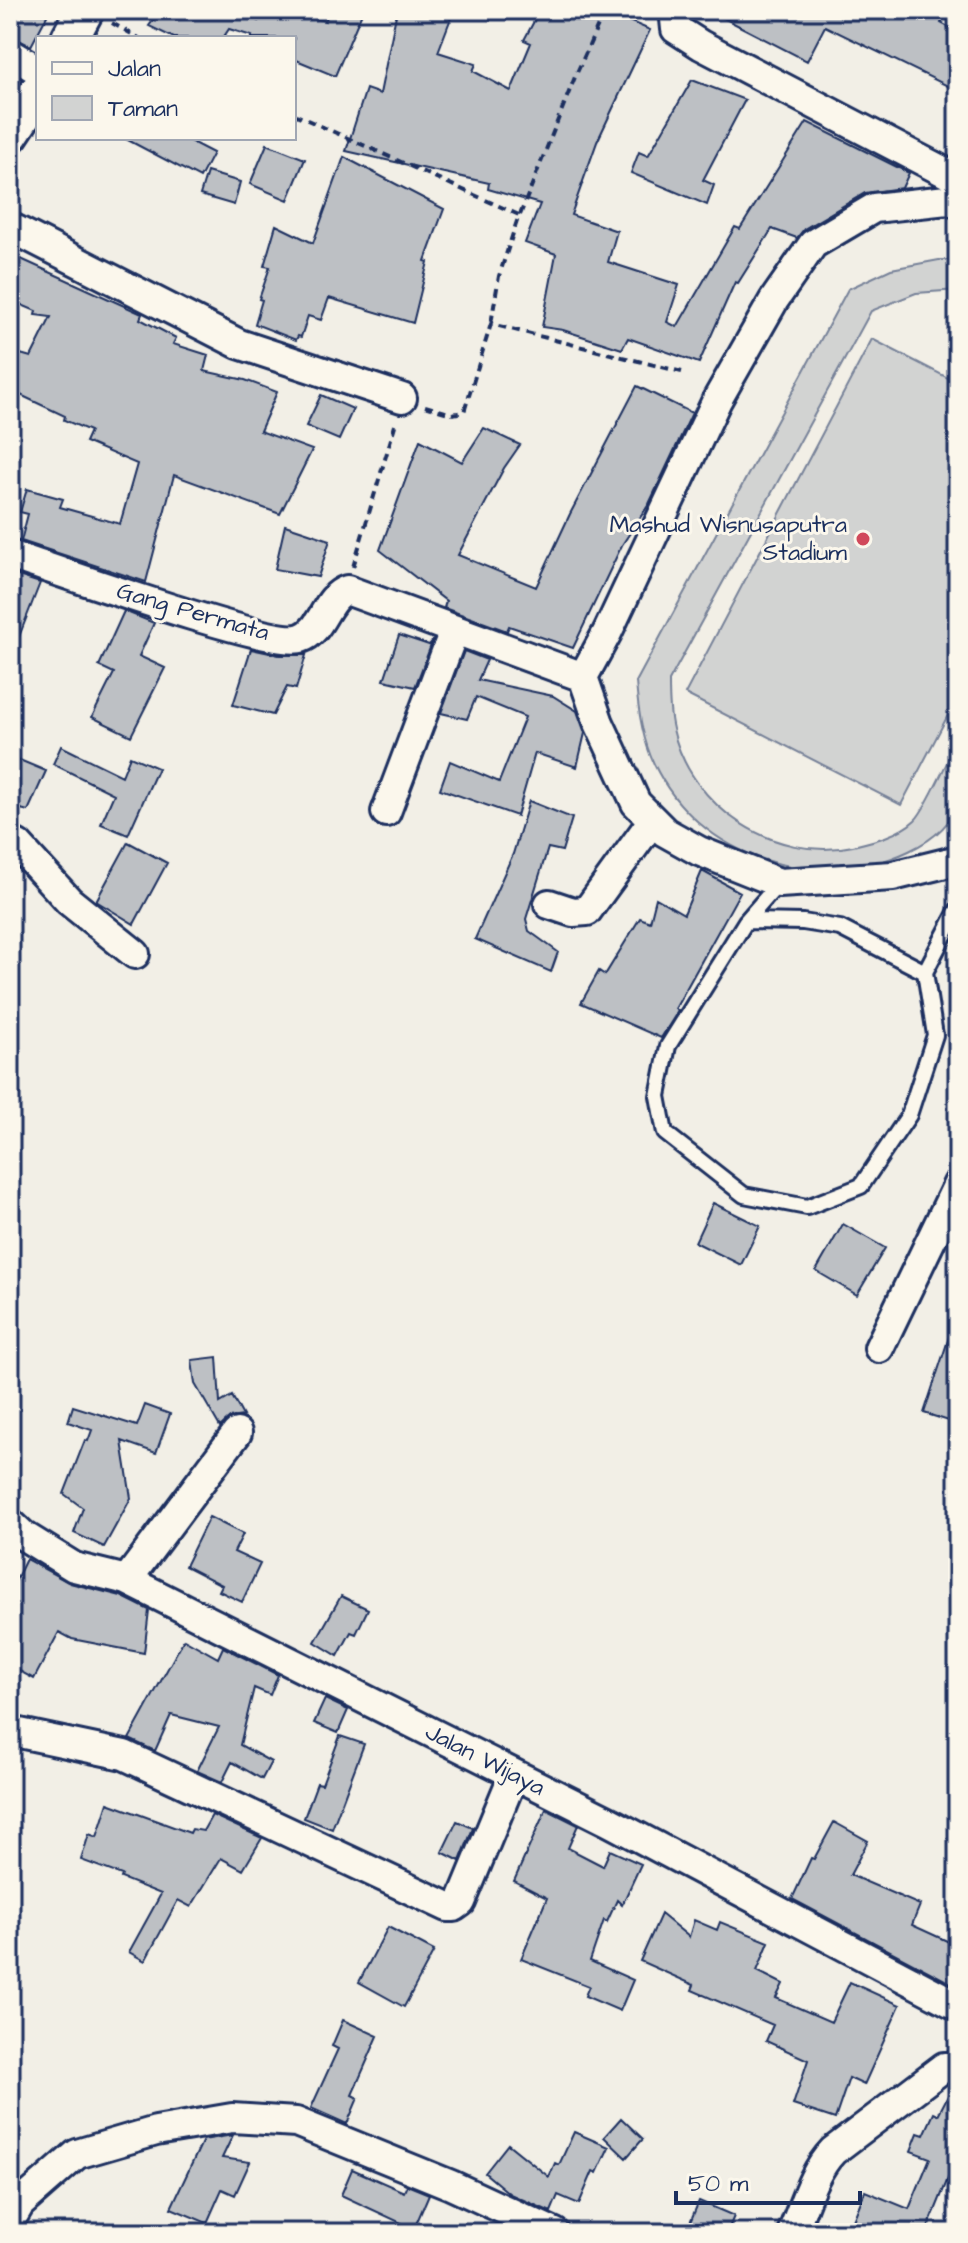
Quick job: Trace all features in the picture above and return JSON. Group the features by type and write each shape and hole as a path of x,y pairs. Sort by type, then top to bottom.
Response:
{"street":[{"path":"71,36 85,10"},
{"path":"679,10 675,19 676,29 701,45 958,179"},
{"path":"10,53 36,69"},
{"path":"10,134 36,95"},
{"path":"958,203 947,200 874,208 813,244 774,300 717,400 607,633 583,677 599,723 636,803 665,832 699,851 779,883 893,876 958,860"},
{"path":"10,227 239,344 402,398"},
{"name":"Gang Permata","path":"10,555 241,630 293,640 310,634 338,594 347,590"},
{"path":"347,590 583,677"},
{"path":"386,812 454,631"},
{"path":"549,904 573,912 587,911 653,820"},
{"path":"10,841 18,845 69,901 135,954"},
{"path":"879,1348 958,1184"},
{"path":"127,1580 237,1433"},
{"name":"Jalan Wijaya","path":"10,1523 24,1536 74,1567 127,1580 514,1774 958,2006"},
{"path":"10,1731 124,1755 448,1907 461,1902 514,1774"},
{"path":"792,2233 814,2181 833,2151 944,2067 958,2067"},
{"path":"10,2221 20,2204 77,2154 156,2131 232,2118 296,2122 451,2185 555,2233"}],"lane":[{"path":"779,883 746,921 668,1046 658,1096 665,1133 744,1195 807,1207 861,1186 909,1115 935,1035 925,972 958,909"},
{"path":"746,921 803,922 840,928 925,972"}],"path":[{"path":"440,412 460,414 467,407 491,324 499,276 519,217 605,10"},
{"path":"296,115 519,217"},
{"path":"491,324 682,372"},
{"path":"347,590 402,398"}],"green space":[{"path":"939,260 958,260 958,290 916,293 871,311 669,681 669,699 673,729 682,757 697,783 717,805 740,823 766,837 794,846 824,849 853,846 902,830 920,814 958,740 958,801 951,818 932,837 909,851 873,864 836,869 799,868 764,859 730,844 700,823 674,797 646,744 636,682 848,289 891,269"},
{"name":"Mashud Wisnusaputra Stadium","path":"872,339 958,383 958,696 901,805 685,694"}],"building":[{"path":"10,10 50,10 31,46 10,36"},
{"path":"161,10 241,10 239,12 258,21 263,10 285,10 325,21 330,10 363,10 335,76 296,60 296,36 252,36 229,29 224,36 170,36 149,26"},
{"path":"397,10 454,10 438,52 476,64 473,71 511,91 531,43 524,40 540,10 603,10 650,30 597,142 571,215 617,231 608,262 679,285 667,322 677,327 735,227 740,229 807,122 909,173 902,188 865,193 804,229 797,238 772,229 738,283 735,282 699,363 628,338 622,349 563,330 542,327 556,254 525,243 540,204 488,189 489,183 346,151 366,89 380,94"},
{"path":"708,10 947,10 941,23 958,32 958,91 825,26 807,61"},
{"path":"692,80 745,100 703,180 714,185 707,205 631,173 639,152 648,156"},
{"path":"128,140 188,140 213,153 200,178"},
{"path":"267,144 305,159 288,200 250,184"},
{"path":"344,157 444,209 425,261 428,262 413,323 329,298 321,320 308,316 301,337 298,336 296,340 255,324 262,300 259,299 270,267 264,266 276,225 313,243"},
{"path":"207,172 240,182 234,205 200,195"},
{"path":"10,254 142,314 140,319 176,338 173,344 208,355 204,371 245,380 277,392 260,431 312,450 280,514 174,475 146,582 21,541 28,514 20,512 27,489 63,499 60,507 120,524 137,464 85,442 90,431 10,390 10,351 31,357 51,317 35,315 36,311 10,300"},
{"path":"637,386 692,413 649,504 622,545 573,648 509,626 507,631 444,608 446,601 380,550 420,440 462,462 484,428 520,445 504,468 458,555 536,587"},
{"path":"321,395 353,409 339,440 306,426"},
{"path":"285,525 330,540 318,577 275,569"},
{"path":"12,574 40,583 11,657 10,581"},
{"path":"124,611 154,623 139,656 165,668 131,736 92,717 114,673 99,666"},
{"path":"399,635 429,645 433,640 415,687 384,680"},
{"path":"251,649 279,655 306,655 296,689 287,687 273,715 233,705"},
{"path":"464,651 487,660 478,680 553,696 577,711 585,733 577,767 535,753 517,816 440,789 450,761 499,782 525,717 476,697 467,719 441,713"},
{"path":"61,746 122,776 130,756 158,768 128,835 101,824 114,794 53,764"},
{"path":"10,756 46,771 28,811 10,806"},
{"path":"529,801 572,818 562,851 548,848 526,919 529,931 558,952 551,972 475,939 513,854"},
{"path":"128,842 167,863 134,924 96,901"},
{"path":"702,871 740,892 661,1038 581,1003 599,971 605,975 640,918 650,922 656,898 684,914"},
{"path":"713,1203 760,1226 741,1265 695,1242"},
{"path":"843,1224 885,1248 857,1295 816,1271"},
{"path":"954,1322 958,1323 958,1424 924,1413"},
{"path":"217,1357 220,1403 232,1396 243,1416 230,1418 220,1427 195,1384 192,1360"},
{"path":"145,1405 170,1414 156,1453 122,1441 131,1498 104,1547 74,1533 83,1508 64,1494 85,1440 88,1441 92,1430 68,1422 73,1406 137,1426"},
{"path":"209,1517 243,1534 234,1552 260,1564 242,1602 219,1591 222,1585 185,1566"},
{"path":"26,1559 70,1583 121,1596 149,1610 144,1653 72,1639 59,1632 34,1679 10,1666 10,1592"},
{"path":"341,1596 368,1609 356,1634 351,1632 338,1656 315,1642"},
{"path":"184,1639 218,1658 223,1647 278,1675 270,1695 254,1688 240,1745 271,1762 262,1779 232,1762 222,1782 197,1771 219,1727 171,1715 155,1751 129,1739"},
{"path":"325,1699 348,1710 338,1733 314,1723"},
{"path":"340,1736 364,1744 332,1829 304,1818 317,1783 322,1784"},
{"path":"108,1803 190,1833 192,1829 203,1831 212,1815 262,1838 243,1870 221,1858 191,1907 178,1900 145,1961 129,1952 161,1894 81,1860 89,1834 97,1837"},
{"path":"546,1809 578,1825 568,1848 603,1866 610,1850 641,1864 622,1905 617,1900 607,1922 604,1920 590,1961 633,1980 620,2011 585,1996 589,1986 521,1959 547,1898 514,1881"},
{"path":"457,1821 473,1828 460,1861 442,1852"},
{"path":"834,1822 868,1841 850,1875 920,1905 912,1925 958,1946 958,1987 792,1899 811,1858 814,1859"},
{"path":"661,1914 689,1937 694,1920 717,1930 720,1922 769,1942 757,1971 783,1984 776,1998 831,2022 850,1982 900,2005 864,2085 849,2078 835,2119 793,2105 808,2060 766,2041 773,2025 692,1990 694,1985 640,1961"},
{"path":"388,1927 434,1951 404,2007 359,1982"},
{"path":"343,2020 378,2036 352,2095 358,2098 347,2124 311,2108 338,2049 332,2046"},
{"path":"954,2084 958,2084 958,2154 926,2233 848,2233 865,2191 909,2209 930,2158 911,2151 918,2133 924,2135 934,2113 938,2115"},
{"path":"621,2118 643,2139 626,2158 604,2137"},
{"path":"574,2132 609,2147 597,2173 593,2171 579,2204 558,2195 551,2212 510,2194 485,2173 508,2144 549,2177 555,2163 559,2165"},
{"path":"233,2135 222,2158 250,2162 235,2195 222,2189 207,2223 171,2208 203,2140"},
{"path":"352,2169 404,2192 407,2185 429,2194 414,2229 341,2195"},
{"path":"699,2201 734,2216 727,2233 702,2233 688,2227"}],"place":[{"name":"Mashud Wisnusaputra Stadium","path":"863,539"}]}
